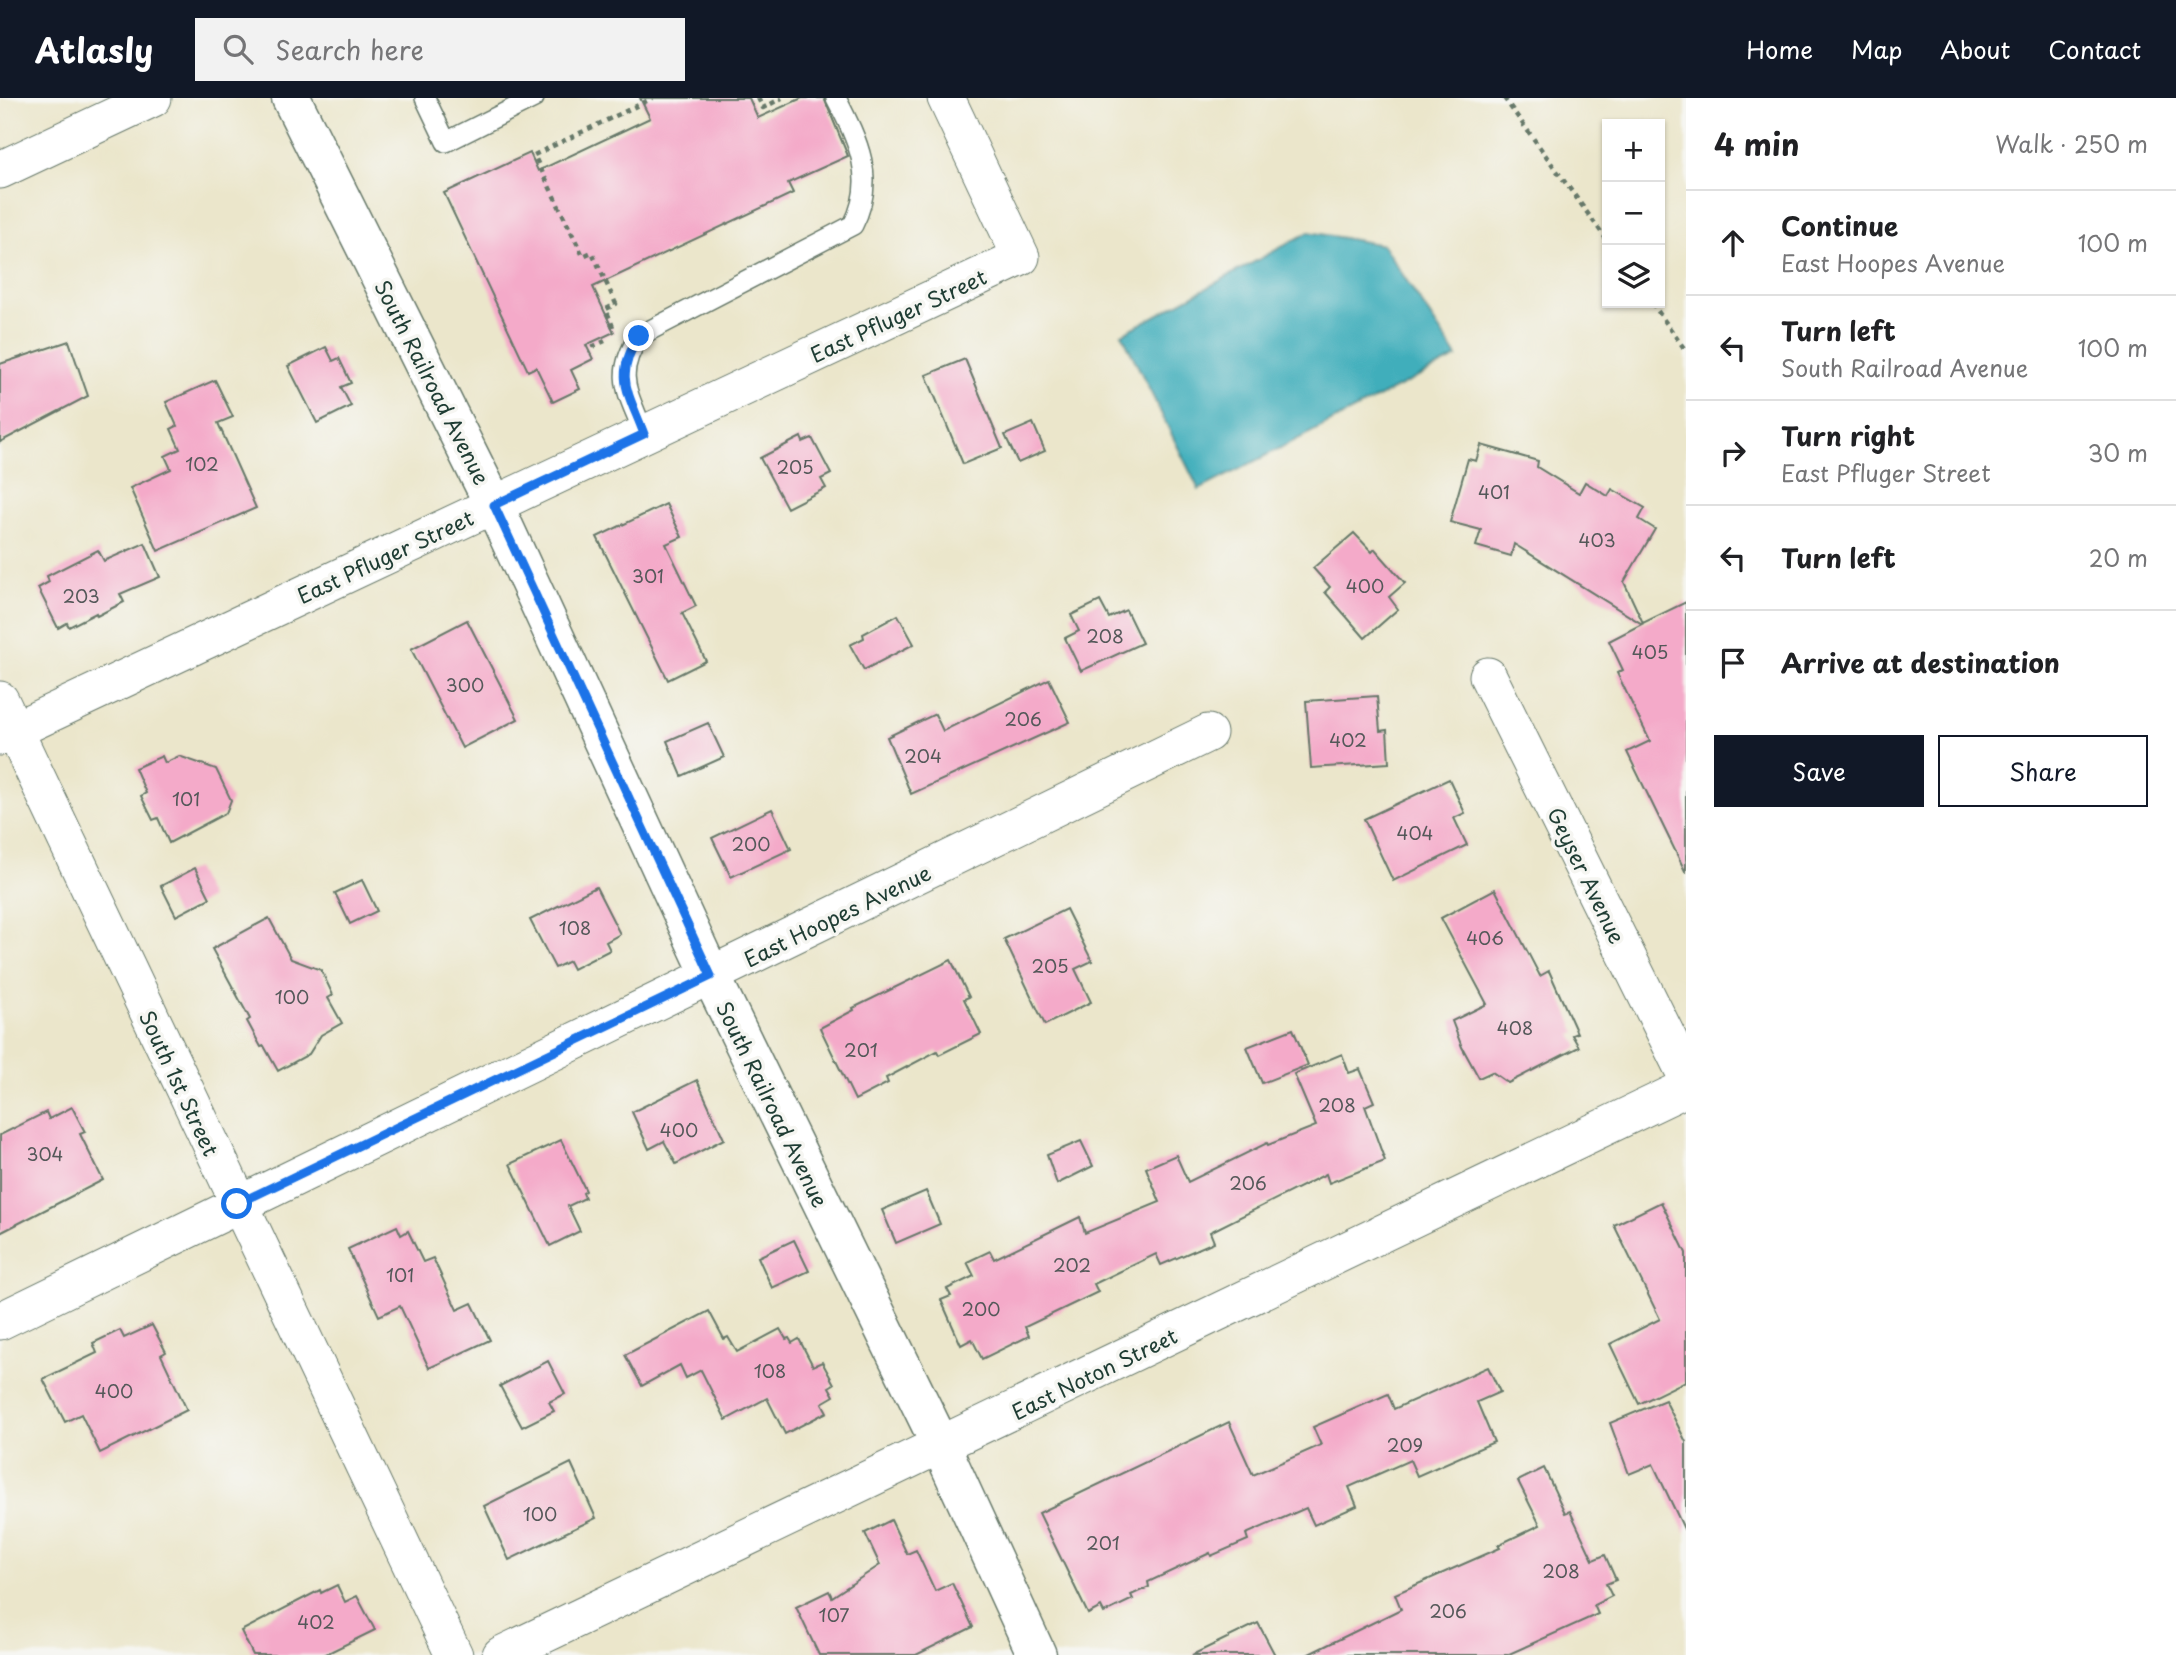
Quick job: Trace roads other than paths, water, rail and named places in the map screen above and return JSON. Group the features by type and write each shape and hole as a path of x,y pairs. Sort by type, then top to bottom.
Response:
{"street":[{"path":"0,170 153,98"},
{"name":"South Railroad Avenue","path":"291,98 494,505 711,976 941,1447 1037,1655"},
{"name":"East Pfluger Street","path":"5,722 494,505 1021,257 946,98"},
{"name":"Geyser Avenue","path":"1489,676 1686,1075"},
{"name":"South 1st Street","path":"5,722 454,1655"},
{"name":"East Hoopes Avenue","path":"0,1321 1208,733"},
{"name":"East Noton Street","path":"501,1655 941,1447 1686,1087"}],"lane":[{"path":"425,98 446,142 534,98"},
{"path":"644,434 624,378 625,358 639,336 853,225 864,203 864,163 836,98"}],"water":[{"path":"1309,232 1383,245 1457,357 1199,490 1122,334"}]}
